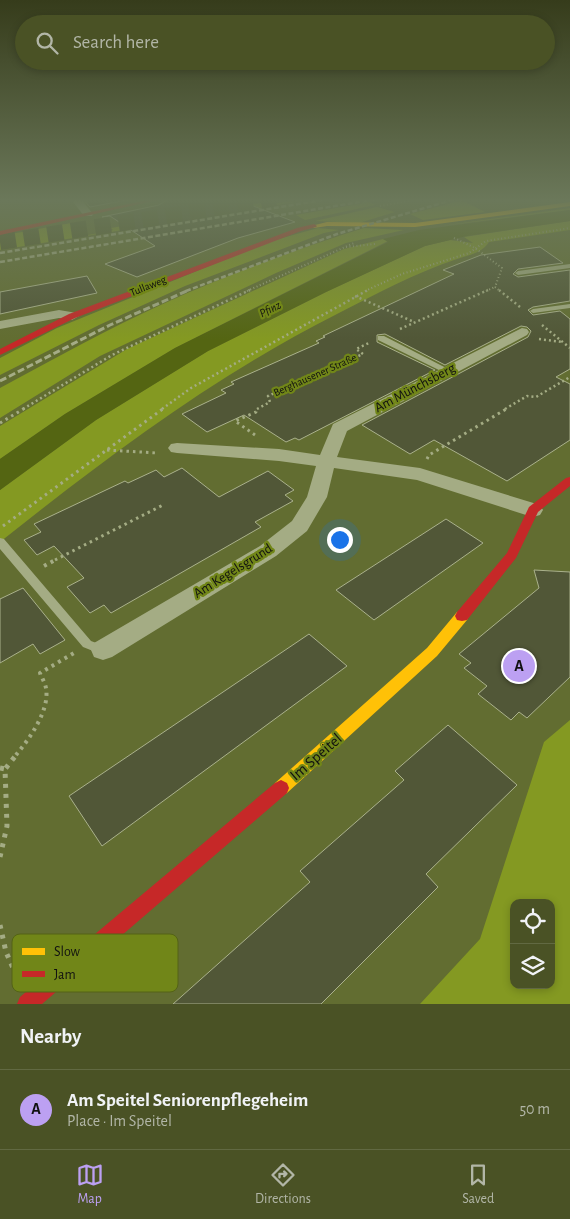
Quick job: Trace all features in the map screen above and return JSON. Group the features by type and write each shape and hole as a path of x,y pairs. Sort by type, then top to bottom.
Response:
{"street":[{"name":"Tullaweg","path":"0,352 72,316 255,246"},
{"path":"0,324 59,314 72,316"},
{"name":"Am Münchsberg","path":"326,462 339,428 522,332"},
{"path":"177,448 279,455 420,474 533,510"},
{"name":"Am Kegelsgrund","path":"95,647 268,551 300,526 317,498 326,462"},
{"name":"Im Speitel","path":"109,934 321,754 432,652 512,556 533,510 570,480"},
{"name":"Im Speitel","path":"27,1004 41,992"}],"lane":[{"path":"518,273 570,266"},
{"path":"534,311 570,306"},
{"path":"381,338 448,370"},
{"path":"0,542 95,647"}],"path":[{"path":"0,423 112,354 345,246"},
{"path":"341,247 352,246"},
{"path":"471,246 475,248"},
{"path":"0,528 192,388 355,296 402,274 469,254 477,246"},
{"name":"Berghausener Straße","path":"279,455 270,444 235,421 256,412 257,407 270,402 268,396 363,354 356,349 495,287 502,268 475,248"},
{"path":"355,296 415,323"},
{"path":"522,332 546,341 562,342"},
{"path":"420,474 429,455 527,396 536,397 570,377"},
{"path":"107,450 164,454 177,448"},
{"path":"28,574 163,505"},
{"path":"0,857 8,826 2,768 27,744 39,718 47,690 40,673 95,647"}],"shaded area":[{"path":"0,246 26,246 0,250"},
{"path":"259,246 290,246 185,286 99,325 0,375 0,358 57,328"},
{"path":"310,246 339,246 276,273 100,356 0,418 0,388 144,313 189,292"},
{"path":"356,246 378,246 175,348 65,414 0,459 0,426 127,349 344,249"},
{"path":"425,246 486,246 471,255 411,277 366,299 292,338 248,364 162,419 80,479 0,542 0,490 96,420 208,351 326,292"},
{"path":"570,720 570,1004 420,1004 480,939 544,742"}],"water":[{"name":"Pfinz","path":"380,246 426,246 326,292 208,351 96,420 0,490 0,459 65,414 175,348"}],"building":[{"path":"155,246 218,246 137,277 105,264"},
{"path":"540,247 563,263 518,269 513,274 518,277 570,270 570,301 533,307 528,310 533,315 560,311 570,319 570,369 556,377 570,384 570,440 507,481 434,440 410,454 362,425 528,337 531,331 527,327 521,326 445,365 385,334 377,335 377,342 435,370 299,440 295,438 286,442 244,415 207,432 182,414 226,393 221,390 234,384 231,382 319,343 316,341 325,337 323,336 454,274 443,270 481,255"},
{"path":"87,276 97,293 0,314 0,292"},
{"path":"182,468 219,497 268,471 294,490 285,495 293,501 255,522 261,527 111,613 104,605 90,613 67,587 84,578 54,546 37,555 24,540 41,532 34,524 125,481 128,483 156,470 164,477"},
{"path":"446,519 483,543 374,620 336,590"},
{"path":"534,570 570,572 570,677 527,718 519,712 511,720 478,694 487,686 464,668 471,663 459,654 539,588"},
{"path":"23,588 65,640 40,654 33,644 0,663 0,599"},
{"path":"309,634 347,666 102,846 69,796"},
{"path":"448,725 517,785 426,874 438,887 321,1004 173,1004 310,882 300,871 404,780 395,771"}],"railway":[{"path":"0,253 44,246"},
{"path":"0,262 97,246"},
{"path":"186,291 306,246"},
{"path":"0,381 110,325 189,290"}],"traffic: slow":[{"path":"281,788 432,652 462,616"}],"traffic: jam":[{"path":"0,352 72,316 255,246"},
{"path":"462,616 512,555 533,510 570,480"},
{"path":"109,934 281,788"},
{"path":"27,1004 41,992"}],"place":[{"name":"Am Speitel Seniorenpflegeheim","path":"519,666"}]}
